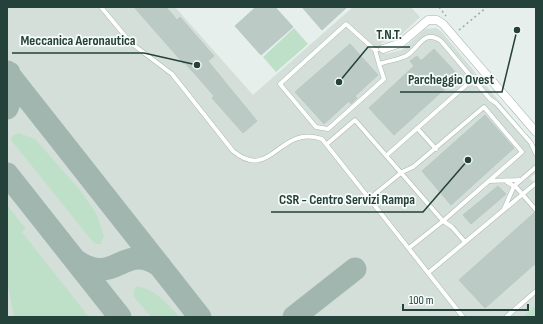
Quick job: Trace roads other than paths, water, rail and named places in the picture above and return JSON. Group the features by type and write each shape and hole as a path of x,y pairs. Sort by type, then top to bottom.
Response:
{"street":[{"path":"379,49 401,43 428,20 437,20 443,24 536,132"}],"lane":[{"path":"101,7 131,43 172,74 233,151 239,156 248,160 263,160 291,140 299,137 314,137 327,144 463,317"},
{"path":"346,24 379,49 379,64 384,79 328,129 316,127 280,84 346,24"},
{"path":"379,64 406,56 426,38 431,36 440,41 490,99 496,103 531,143 536,154"},
{"path":"387,155 473,79"},
{"path":"370,198 402,172 413,167 436,149 484,107 522,152 489,182 409,248"},
{"path":"327,144 355,120 402,172 443,221 452,227 465,242"},
{"path":"417,128 436,149"},
{"path":"503,210 514,186 536,167"},
{"path":"489,182 496,180 507,182 522,180"},
{"path":"507,182 514,186 536,210"},
{"path":"428,273 536,183"},
{"path":"506,317 536,291"}],"place":[{"name":"Parcheggio Ovest","path":"517,30"},
{"name":"Meccanica Aeronautica","path":"197,65"},
{"name":"T.N.T.","path":"339,82"},
{"name":"CSR - Centro Servizi Rampa","path":"468,160"}]}
